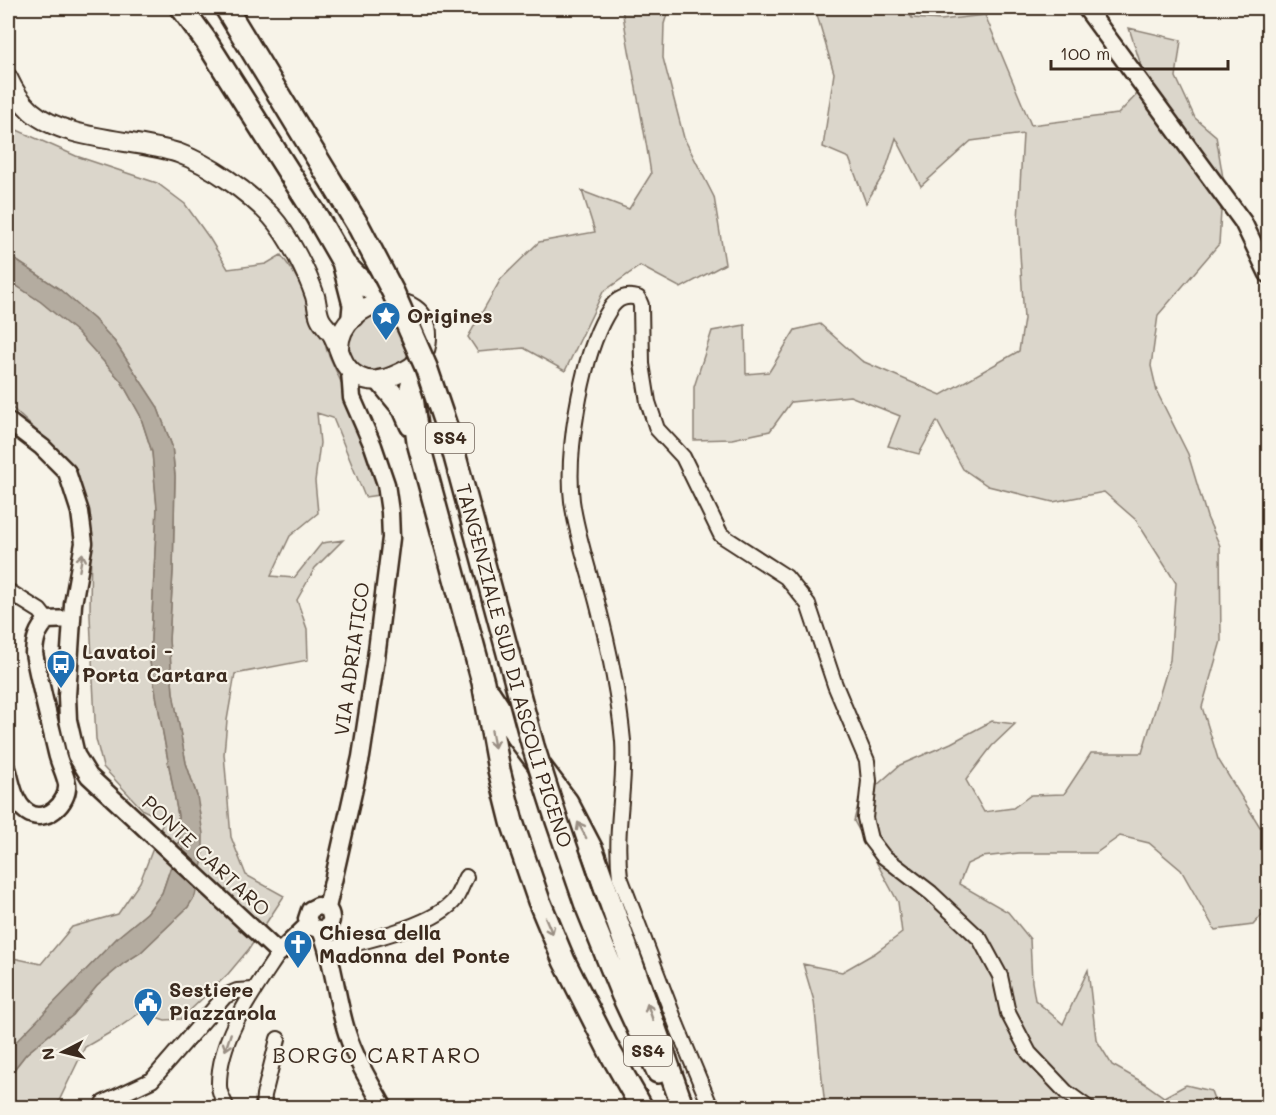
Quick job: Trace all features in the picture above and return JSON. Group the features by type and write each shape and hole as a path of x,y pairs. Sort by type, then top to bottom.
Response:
{"highway":[{"path":"182,8 207,41 343,262 362,282 388,302"},
{"path":"202,8 207,41"},
{"name":"TANGENZIALE SUD DI ASCOLI PICENO","path":"226,8 359,227 393,292 426,368 450,438 533,746 556,821 586,905 622,994 675,1107"},
{"path":"343,262 353,299 353,316"},
{"path":"418,362 411,389 418,442 483,682 499,770 512,822 539,901 564,961 610,1052 642,1107"},
{"path":"376,381 404,410 418,442"},
{"path":"483,682 495,704 567,802 592,850 683,1107"}],"main road":[{"name":"VIA ADRIATICO","path":"8,78 20,99 31,111 46,121 81,133 179,154 227,179 272,217 295,254 314,295 320,316 332,333 344,364 350,371"},
{"name":"VIA ADRIATICO","path":"314,295 326,309 337,317 353,316"},
{"path":"339,348 341,332 353,316 377,304 388,302 407,305 420,315 424,323 427,331 426,348 418,362 411,368 376,381 364,380 350,371"}],"street":[{"path":"1086,8 1243,222 1269,274"},
{"path":"711,1107 620,877 617,852 618,818 622,796 623,741 600,614 572,500 572,444 580,393 590,352 598,330 612,304 624,297 638,298 642,305 642,364 648,402 657,429 683,457 721,535 786,577 808,604 835,685 867,761 869,781 865,818 870,839 883,856 931,893 980,939 1000,976 1008,1013 1029,1053 1066,1092 1088,1107"},
{"name":"VIA ADRIATICO","path":"315,927 329,926 331,922 332,916 327,908 361,758 392,538 386,484 362,417 352,398 350,371"},
{"name":"VIA ADRIATICO","path":"362,417 361,400 364,389 376,381"},
{"name":"PONTE CARTARO","path":"8,421 42,447 67,472 80,512 84,543 72,620 67,696 68,720 76,755 89,776 279,953"},
{"path":"8,591 40,611 46,620"},
{"path":"8,771 14,793 22,807 31,814 41,816 51,813 66,797 67,784 55,746 34,653 35,638 46,620 72,620"},
{"path":"328,949 361,943 431,918 454,901 466,877"},
{"path":"227,1107 219,1088 223,1058 234,1024 279,953 315,927 328,949 347,1035 384,1107"},
{"path":"103,1103 152,1080 225,996 237,991 254,990"},
{"path":"264,1107 264,1095 278,1039"}],"shaded area":[{"path":"622,8 669,8 664,24 663,58 684,138 714,197 725,264 681,288 640,266 603,292 565,371 524,348 478,352 468,337 501,279 539,242 595,232 582,191 629,209 651,174"},
{"path":"815,8 905,8 912,18 941,20 985,15 1031,125 1118,114 1147,84 1129,28 1181,40 1176,77 1195,118 1216,136 1223,178 1219,244 1158,315 1151,366 1157,392 1188,454 1207,517 1220,546 1221,641 1202,707 1218,759 1260,827 1268,826 1268,908 1253,925 1215,930 1181,870 1149,843 1120,836 1096,853 1019,853 982,857 967,864 959,884 1008,912 1030,939 1035,1000 1063,1024 1088,970 1096,1039 1112,1065 1164,1097 1186,1085 1211,1091 1217,1107 825,1107 814,1001 803,964 842,972 875,953 902,933 898,902 854,821 859,801 900,765 951,743 992,721 1015,724 992,746 966,780 984,812 1013,808 1031,795 1064,794 1091,753 1142,753 1170,660 1176,583 1136,520 1104,492 1053,502 988,486 963,469 937,421 919,454 888,446 900,416 850,396 791,402 770,431 732,439 694,440 694,387 712,331 745,325 746,374 769,372 795,330 820,324 862,361 941,395 1019,351 1024,319 1018,220 1023,134 971,141 921,186 896,138 885,172 866,203 849,158 823,147 834,73"},
{"path":"8,121 10,127 76,156 157,183 185,204 228,269 266,264 281,255 316,313 327,351 381,470 379,495 365,497 333,418 317,413 320,443 315,481 318,513 290,536 271,576 294,578 322,543 343,540 315,568 297,600 307,629 308,660 235,674 224,754 231,837 246,875 284,896 249,949 228,974 181,1019 165,1020 141,1012 85,1047 56,1107 8,1107 8,1077 26,1054 73,1015 97,986 124,963 140,953 188,907 197,796 186,763 173,694 169,640 175,476 172,446 157,406 115,342 94,319 58,288 8,255"},
{"path":"8,255 58,288 94,319 115,342 157,406 172,446 175,476 169,640 173,693 186,763 197,796 203,834 203,859 195,896 188,907 140,953 124,963 97,986 73,1015 26,1054 8,1077 8,1050 118,937 147,913 162,893 180,840 178,815 150,662 157,508 152,452 140,415 121,381 78,333 41,302 8,280"},
{"path":"8,280 41,302 79,333 121,381 140,415 152,452 157,508 150,662 178,815 180,840 162,893 147,913 118,937 8,1051 8,957 41,964 72,927 118,914 140,882 164,820 143,810 103,767 96,739 90,616 91,531 75,467 8,404"},
{"path":"397,309 412,359 381,374 361,370 348,354 347,340 358,321 366,316"}],"place":[{"name":"Origines","path":"386,342"},
{"name":"Lavatoi - Porta Cartara","path":"61,690"},
{"name":"Chiesa della Madonna del Ponte","path":"298,970"},
{"name":"Sestiere Piazzarola","path":"148,1028"}],"district":[{"name":"BORGO CARTARO","path":"377,1055"}]}
